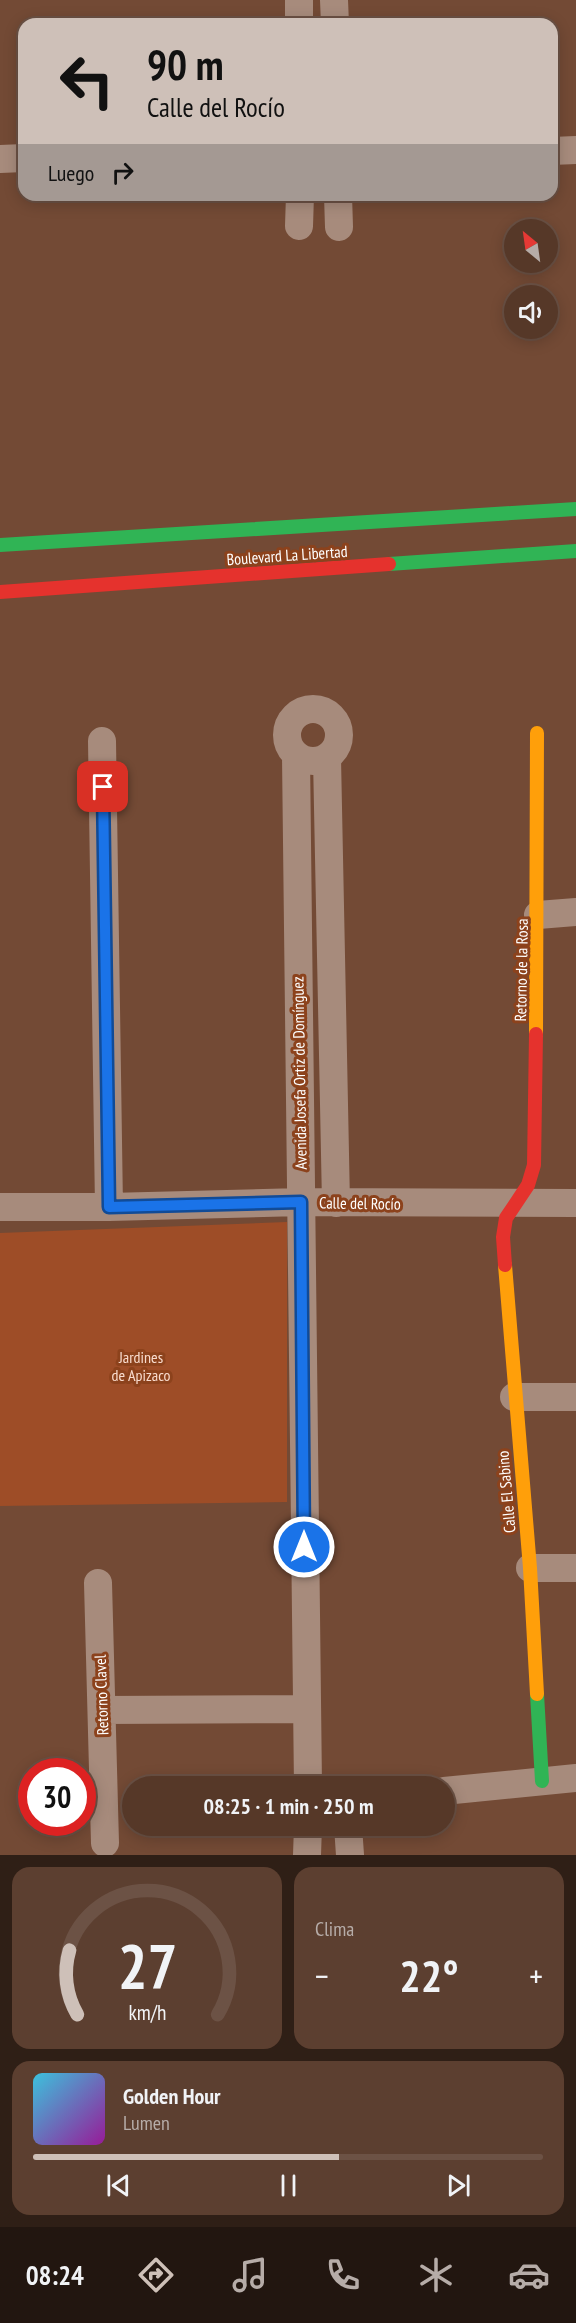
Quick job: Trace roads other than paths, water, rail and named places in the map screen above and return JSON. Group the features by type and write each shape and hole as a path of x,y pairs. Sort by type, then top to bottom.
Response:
{"main road":[{"name":"Boulevard La Libertad","path":"0,545 576,509"},
{"name":"Boulevard La Libertad","path":"0,591 576,551"},
{"name":"Retorno de la Rosa","path":"527,1203 528,1185 534,1165 538,915 537,733"},
{"name":"Calle El Sabino","path":"527,1203 506,1218 502,1237 530,1568 542,1781"}],"street":[{"path":"299,0 299,18"},
{"path":"334,0 335,18"},
{"path":"558,151 576,150"},
{"path":"0,159 18,158"},
{"path":"299,226 300,201"},
{"path":"339,201 339,227"},
{"path":"315,709 330,715 339,729 338,746 327,758 311,762 296,756 287,741 288,725 299,713 315,709"},
{"path":"102,741 109,1207"},
{"name":"Avenida Josefa Ortiz de Domínguez","path":"296,756 305,1709 308,1776"},
{"path":"327,758 336,1203"},
{"path":"538,915 576,912"},
{"name":"Calle del Rocío","path":"0,1207 109,1207 301,1202 576,1203"},
{"path":"514,1397 576,1397"},
{"path":"530,1568 576,1568"},
{"name":"Retorno Clavel","path":"98,1583 105,1843"},
{"path":"102,1710 305,1709"},
{"path":"455,1790 576,1778"},
{"path":"307,1855 308,1836"},
{"path":"349,1836 350,1855"}],"park label":[{"name":"Jardines de Apizaco","path":"141,1366"}]}
